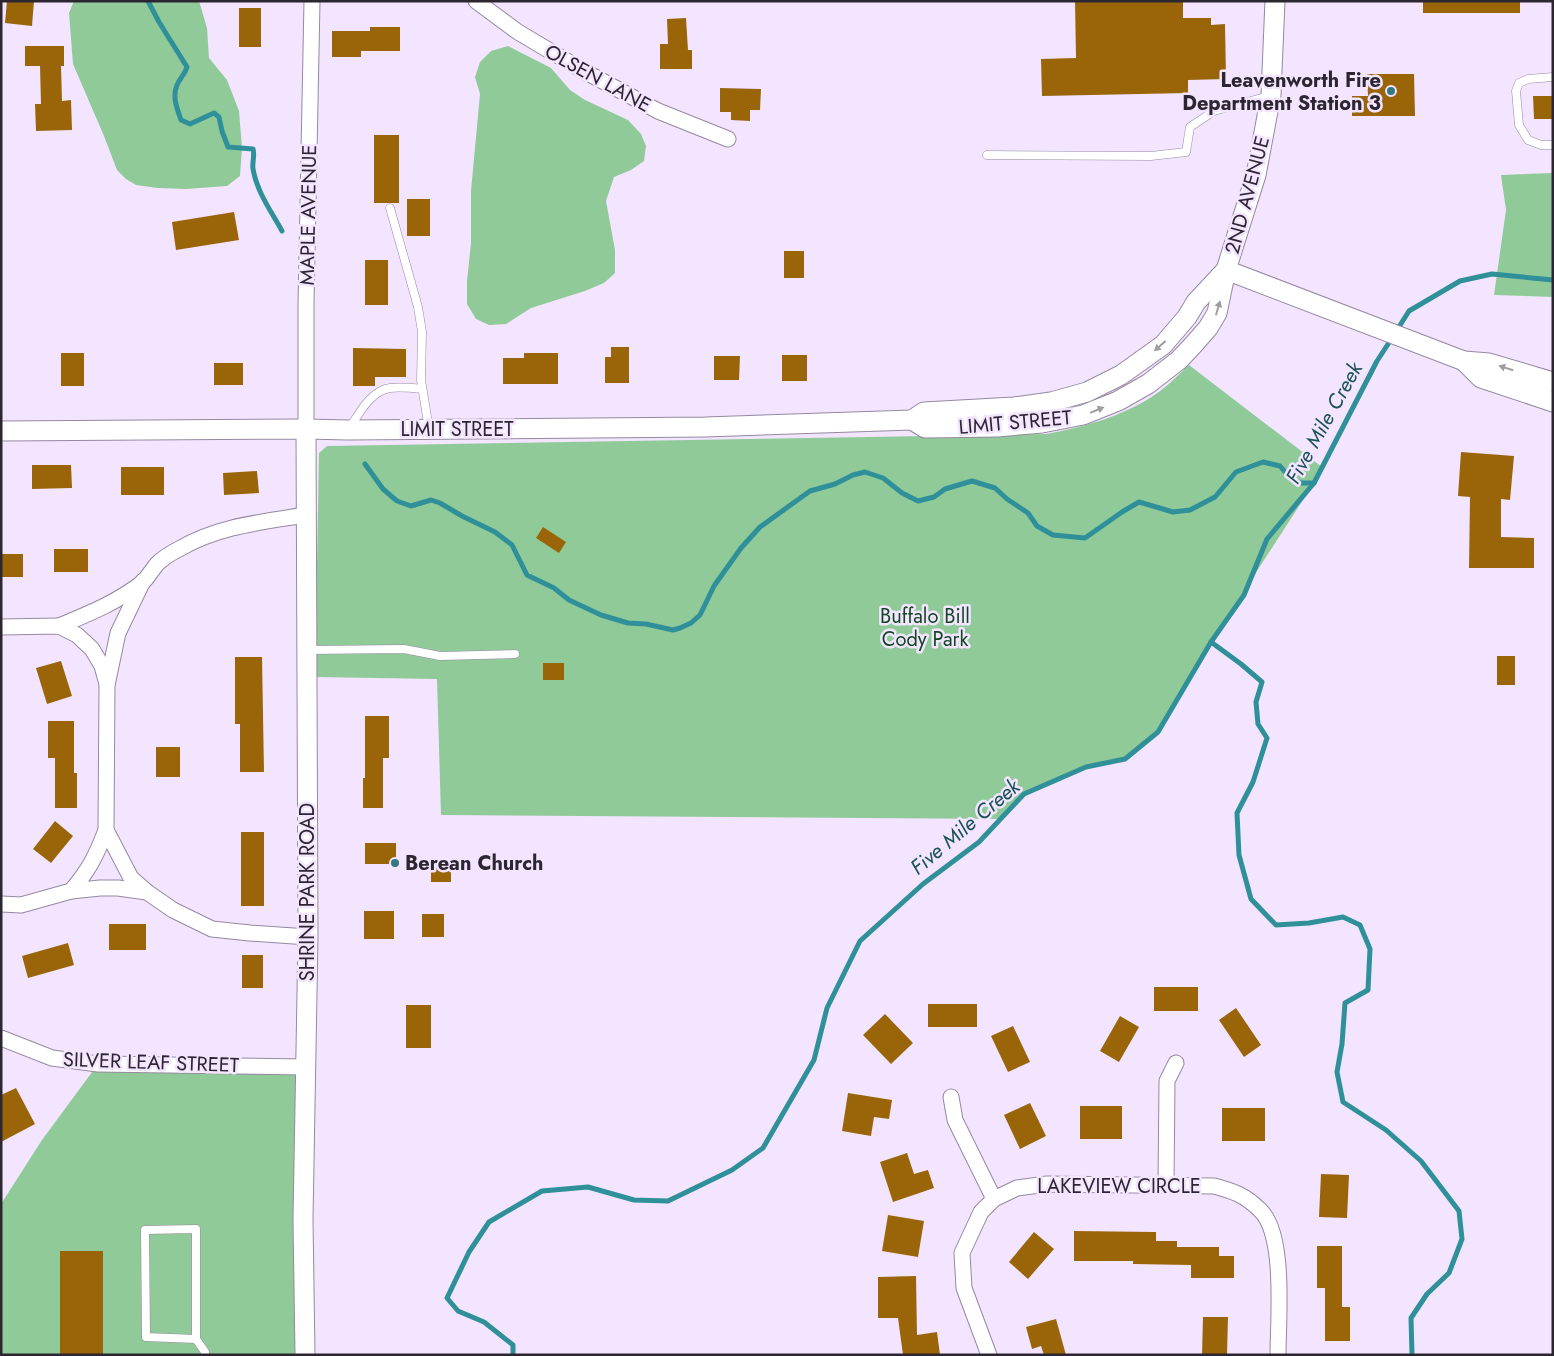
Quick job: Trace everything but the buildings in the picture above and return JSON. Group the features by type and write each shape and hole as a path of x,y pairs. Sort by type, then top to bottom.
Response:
{"street":[{"name":"MAPLE AVENUE","path":"306,429 306,306 312,1"},
{"name":"OLSEN LANE","path":"476,1 518,32 582,70 658,111 728,139"},
{"name":"2ND AVENUE","path":"1226,270 1256,175 1271,95 1275,1"},
{"name":"LIMIT STREET","path":"1,431 705,427 912,420 925,428 997,427 1042,423 1082,415 1118,401 1148,384 1179,360 1208,328 1217,313 1226,270"},
{"path":"1226,270 1464,361 1489,363 1553,382"},
{"path":"1464,361 1481,378 1553,402"},
{"name":"SHRINE PARK ROAD","path":"305,1355 303,1219 308,937 306,429"},
{"path":"71,891 86,873 106,830 107,685 118,633 143,581 158,563 198,538 220,530 243,525 306,516"},
{"path":"1,627 59,626 103,608 143,581"},
{"path":"59,626 77,635 92,649 102,666 107,685"},
{"path":"106,830 131,878 146,892 173,910 212,929 308,937"},
{"path":"1,904 21,905 71,891 100,888 118,888 146,892"},
{"name":"SILVER LEAF STREET","path":"1,1038 52,1058 98,1064 305,1067"},
{"path":"1166,1186 1167,1080 1176,1063"},
{"path":"951,1097 955,1120 994,1199"},
{"name":"LAKEVIEW CIRCLE","path":"989,1355 964,1288 962,1253 981,1212 994,1199 1017,1188 1047,1184 1214,1186 1239,1193 1262,1211 1274,1234 1278,1260 1278,1355"}],"lane":[{"path":"1553,77 1528,79 1518,83 1516,91 1519,125 1528,140 1541,145 1553,145"},
{"path":"987,155 1151,156 1186,152 1190,127 1214,111 1271,95"},
{"path":"390,208 418,307 422,332 421,380 429,430"},
{"path":"348,430 365,406 378,392 390,388 422,389"},
{"path":"307,650 404,649 440,656 515,654"},
{"path":"196,1338 146,1337 145,1230 196,1229 196,1338 205,1355"}],"green space":[{"path":"74,1 199,1 207,28 209,58 227,80 239,111 242,148 240,176 227,186 186,189 158,188 136,185 117,170 73,64 69,13"},
{"path":"508,46 551,68 570,90 585,100 628,120 641,134 646,146 644,161 631,170 614,177 606,201 615,250 615,273 604,283 531,308 506,324 489,325 476,319 467,304 467,281 471,243 471,191 480,94 475,77 480,62 491,51"},
{"path":"1553,173 1553,297 1494,295 1506,210 1501,175"},
{"name":"Buffalo Bill Cody Park","path":"1189,365 1322,467 1314,483 1211,642 1158,732 1125,759 1086,767 1024,794 1001,819 441,815 437,679 315,677 319,453 327,446 1046,434 1103,420 1131,409 1160,391"},
{"path":"98,1064 305,1067 305,1355 1,1355 1,1204 42,1140"}],"waterway":[{"path":"148,1 187,67 177,85 175,94 181,120 190,124 214,113 219,117 228,147 253,149 253,169 258,186 282,231"},
{"name":"Five Mile Creek","path":"1397,330 1409,311 1460,281 1492,274 1553,280"},
{"name":"Five Mile Creek","path":"513,1355 513,1345 484,1322 458,1311 447,1298 469,1252 489,1222 542,1191 588,1187 634,1200 668,1201 732,1170 763,1148 814,1060 827,1008 860,941 923,884 979,842 1024,794 1086,767 1125,759 1158,732 1211,642 1244,595 1267,539 1314,483 1377,361 1392,338"},
{"path":"365,464 383,489 397,501 411,506 431,500 495,532 512,545 527,575 554,588 569,600 601,615 628,623 646,624 673,630 691,623 700,615 714,586 741,548 760,527 810,491 835,484 853,475 865,472 883,478 902,493 918,501 934,497 945,489 972,481 995,488 1007,499 1028,513 1037,526 1053,535 1085,538 1139,502 1173,512 1190,510 1215,497 1236,472 1263,462 1280,466 1291,479 1301,483 1314,483"},
{"path":"1211,642 1262,682 1256,702 1258,724 1267,738 1253,782 1237,813 1239,855 1251,899 1276,925 1309,923 1343,917 1360,925 1370,949 1368,990 1345,1003 1342,1044 1337,1072 1343,1102 1386,1130 1421,1161 1459,1211 1462,1239 1449,1273 1427,1294 1411,1318 1412,1355"}],"place":[{"name":"Leavenworth Fire Department Station 3","path":"1391,91"},
{"name":"Berean Church","path":"395,863"}]}
